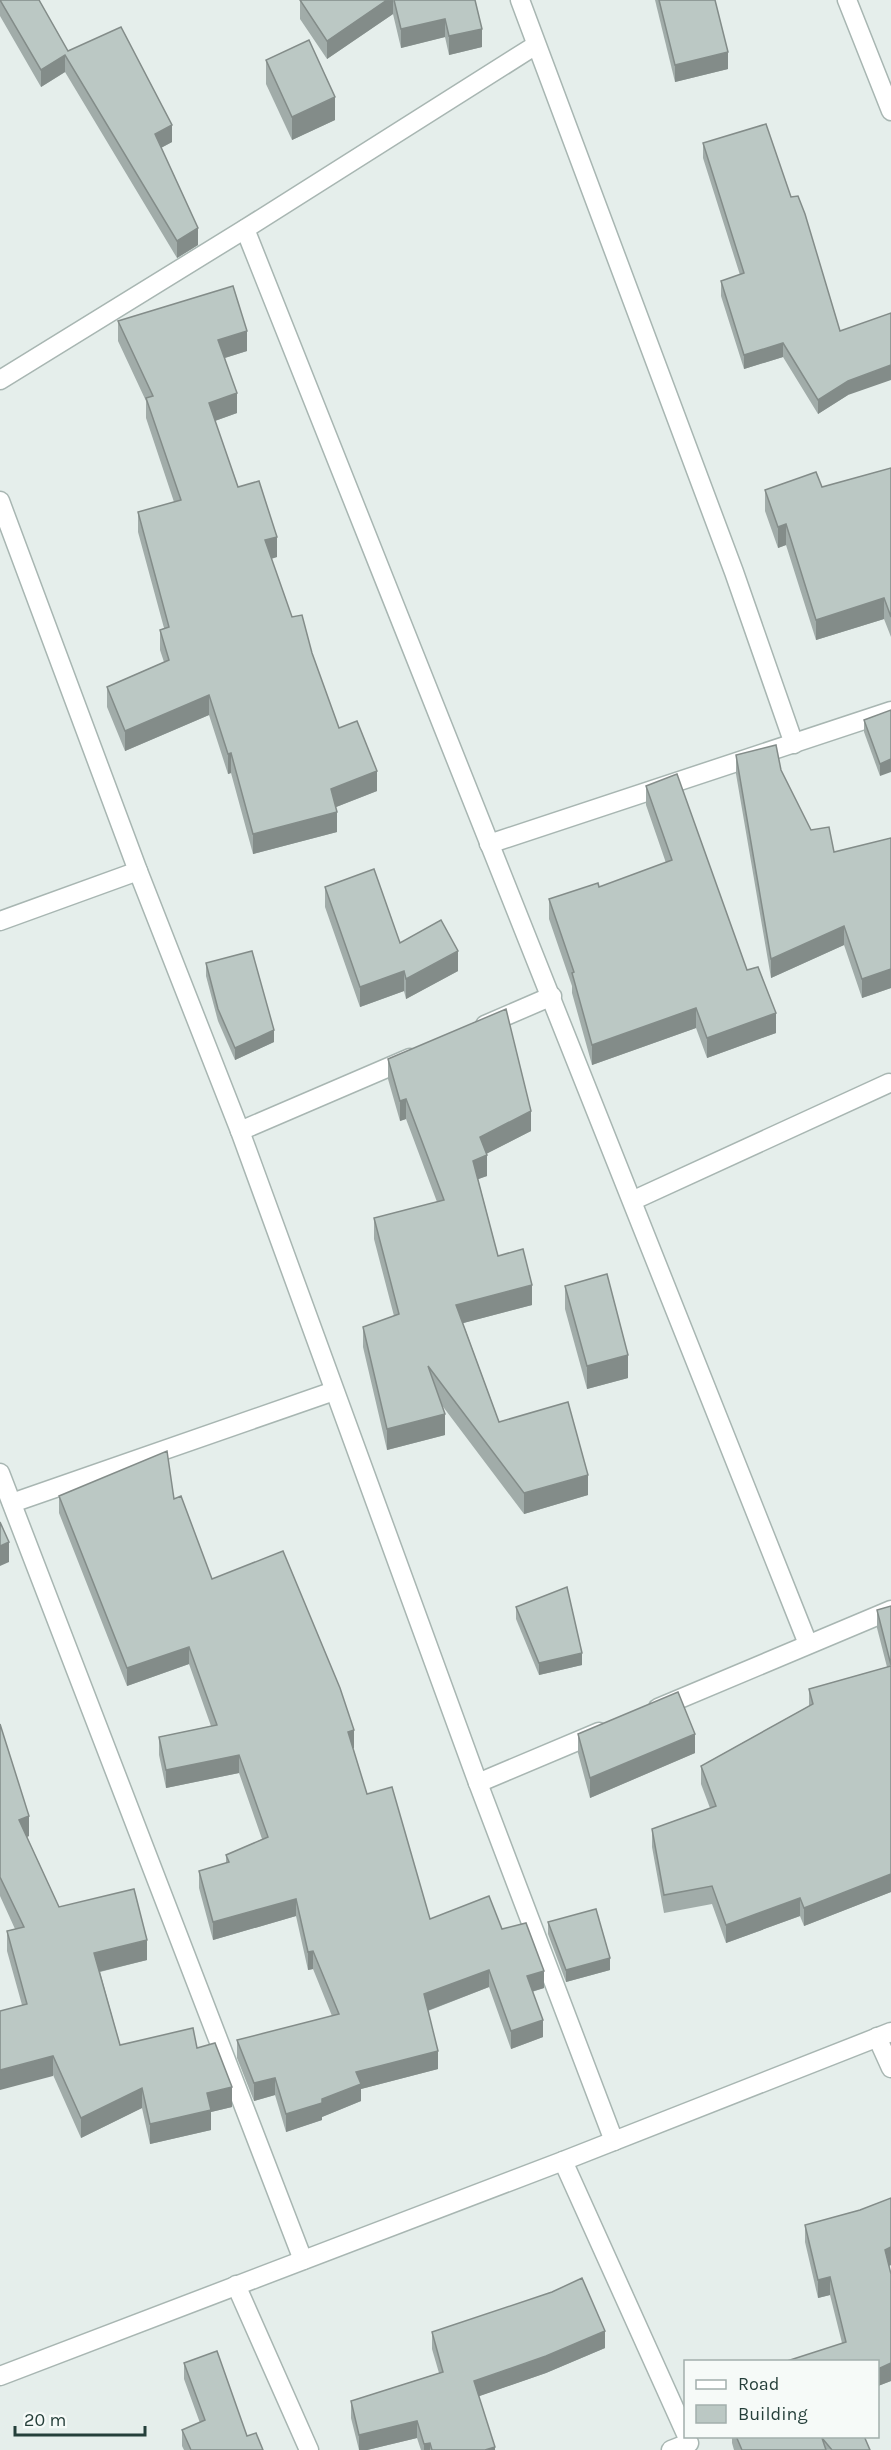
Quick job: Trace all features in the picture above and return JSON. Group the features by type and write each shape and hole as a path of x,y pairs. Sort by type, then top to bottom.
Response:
{"street":[{"path":"520,0 734,572 794,744"},
{"path":"847,0 884,74 891,111"},
{"path":"0,380 245,229 536,45"},
{"path":"245,229 489,844 634,1200 808,1644"},
{"path":"0,501 138,871 240,1131 478,1783 614,2141"},
{"path":"489,844 891,711"},
{"path":"0,921 138,871"},
{"path":"466,1033 552,996"},
{"path":"240,1131 423,1052"},
{"path":"634,1200 890,1084"},
{"path":"12,1503 334,1391"},
{"path":"0,1473 303,2260"},
{"path":"643,1714 891,1610"},
{"path":"478,1783 610,1728"},
{"path":"1,2373 563,2161 884,2035 891,2068"},
{"path":"563,2161 684,2430"},
{"path":"237,2285 309,2450"},
{"path":"671,2450 689,2441"}],"building":[{"path":"0,0 39,0 68,51 121,27 172,125 155,134 198,228 177,241 65,55 41,70"},
{"path":"300,0 387,0 327,41"},
{"path":"394,0 475,0 482,29 449,36 445,19 401,29"},
{"path":"659,0 715,0 728,52 675,65"},
{"path":"309,40 335,97 292,117 266,60"},
{"path":"766,124 791,197 798,196 805,214 840,331 891,313 891,365 848,381 818,400 783,343 744,355 721,281 744,273 703,143"},
{"path":"233,286 247,331 218,340 237,393 209,403 238,487 259,481 277,537 265,540 292,617 302,615 312,653 339,728 357,721 377,771 331,789 337,812 253,834 231,753 228,754 209,695 125,731 107,687 169,660 160,630 169,627 138,512 181,500 146,398 153,396 118,321"},
{"path":"891,468 891,617 884,598 816,620 786,524 778,527 765,490 816,472 822,487"},
{"path":"891,710 891,759 880,764 864,720"},
{"path":"776,745 781,770 811,830 829,827 834,852 891,838 891,969 862,979 844,926 771,959 736,755"},
{"path":"677,774 747,970 758,967 776,1013 707,1038 696,1008 592,1045 572,973 574,972 549,899 598,883 599,887 672,860 646,786"},
{"path":"374,869 400,943 441,920 458,951 406,979 404,971 360,987 325,887"},
{"path":"252,951 274,1030 235,1048 218,1009 206,963"},
{"path":"506,1009 531,1111 480,1137 487,1155 473,1161 498,1256 523,1249 532,1285 456,1305 499,1422 568,1402 588,1475 524,1493 428,1366 445,1414 387,1429 363,1327 399,1314 374,1218 444,1200 406,1099 400,1101 388,1059"},
{"path":"607,1274 628,1355 587,1366 565,1286"},
{"path":"167,1451 174,1499 181,1496 212,1579 283,1551 340,1688 354,1730 348,1732 367,1794 392,1787 430,1919 489,1896 502,1929 526,1923 544,1971 527,1976 543,2020 511,2031 489,1970 424,1994 438,2051 356,2072 361,2084 322,2099 322,2103 286,2114 275,2078 254,2083 237,2040 339,2014 313,1951 308,1952 296,1899 213,1922 199,1871 229,1862 226,1855 268,1837 239,1755 166,1770 159,1737 217,1725 189,1647 127,1668 59,1496"},
{"path":"0,1522 9,1542 0,1546"},
{"path":"567,1587 582,1653 539,1663 516,1607"},
{"path":"891,1606 891,1665 877,1610"},
{"path":"891,1666 891,1874 804,1908 800,1898 726,1925 712,1886 664,1895 652,1829 716,1806 701,1766 813,1704 809,1689"},
{"path":"678,1692 695,1734 590,1778 578,1734"},
{"path":"0,1724 29,1816 19,1820 59,1907 134,1889 147,1940 94,1953 120,2045 193,2028 197,2048 215,2043 232,2087 207,2093 211,2110 150,2124 142,2088 81,2118 53,2056 0,2070 0,2011 27,2004 7,1931 24,1927 0,1877"},
{"path":"596,1909 610,1958 566,1970 548,1922"},
{"path":"891,2198 891,2247 885,2250 891,2274 891,2363 879,2369 879,2360 790,2360 846,2342 830,2277 818,2280 805,2225 860,2210"},
{"path":"582,2278 605,2331 546,2356 474,2381 495,2447 485,2450 432,2450 430,2443 424,2444 417,2421 359,2435 351,2401 443,2372 432,2332 552,2292"},
{"path":"217,2351 247,2436 256,2433 263,2450 191,2450 182,2430 205,2420 184,2363"},
{"path":"737,2438 822,2438 826,2450 742,2450"},
{"path":"822,2438 865,2438 870,2450 832,2450"}]}
